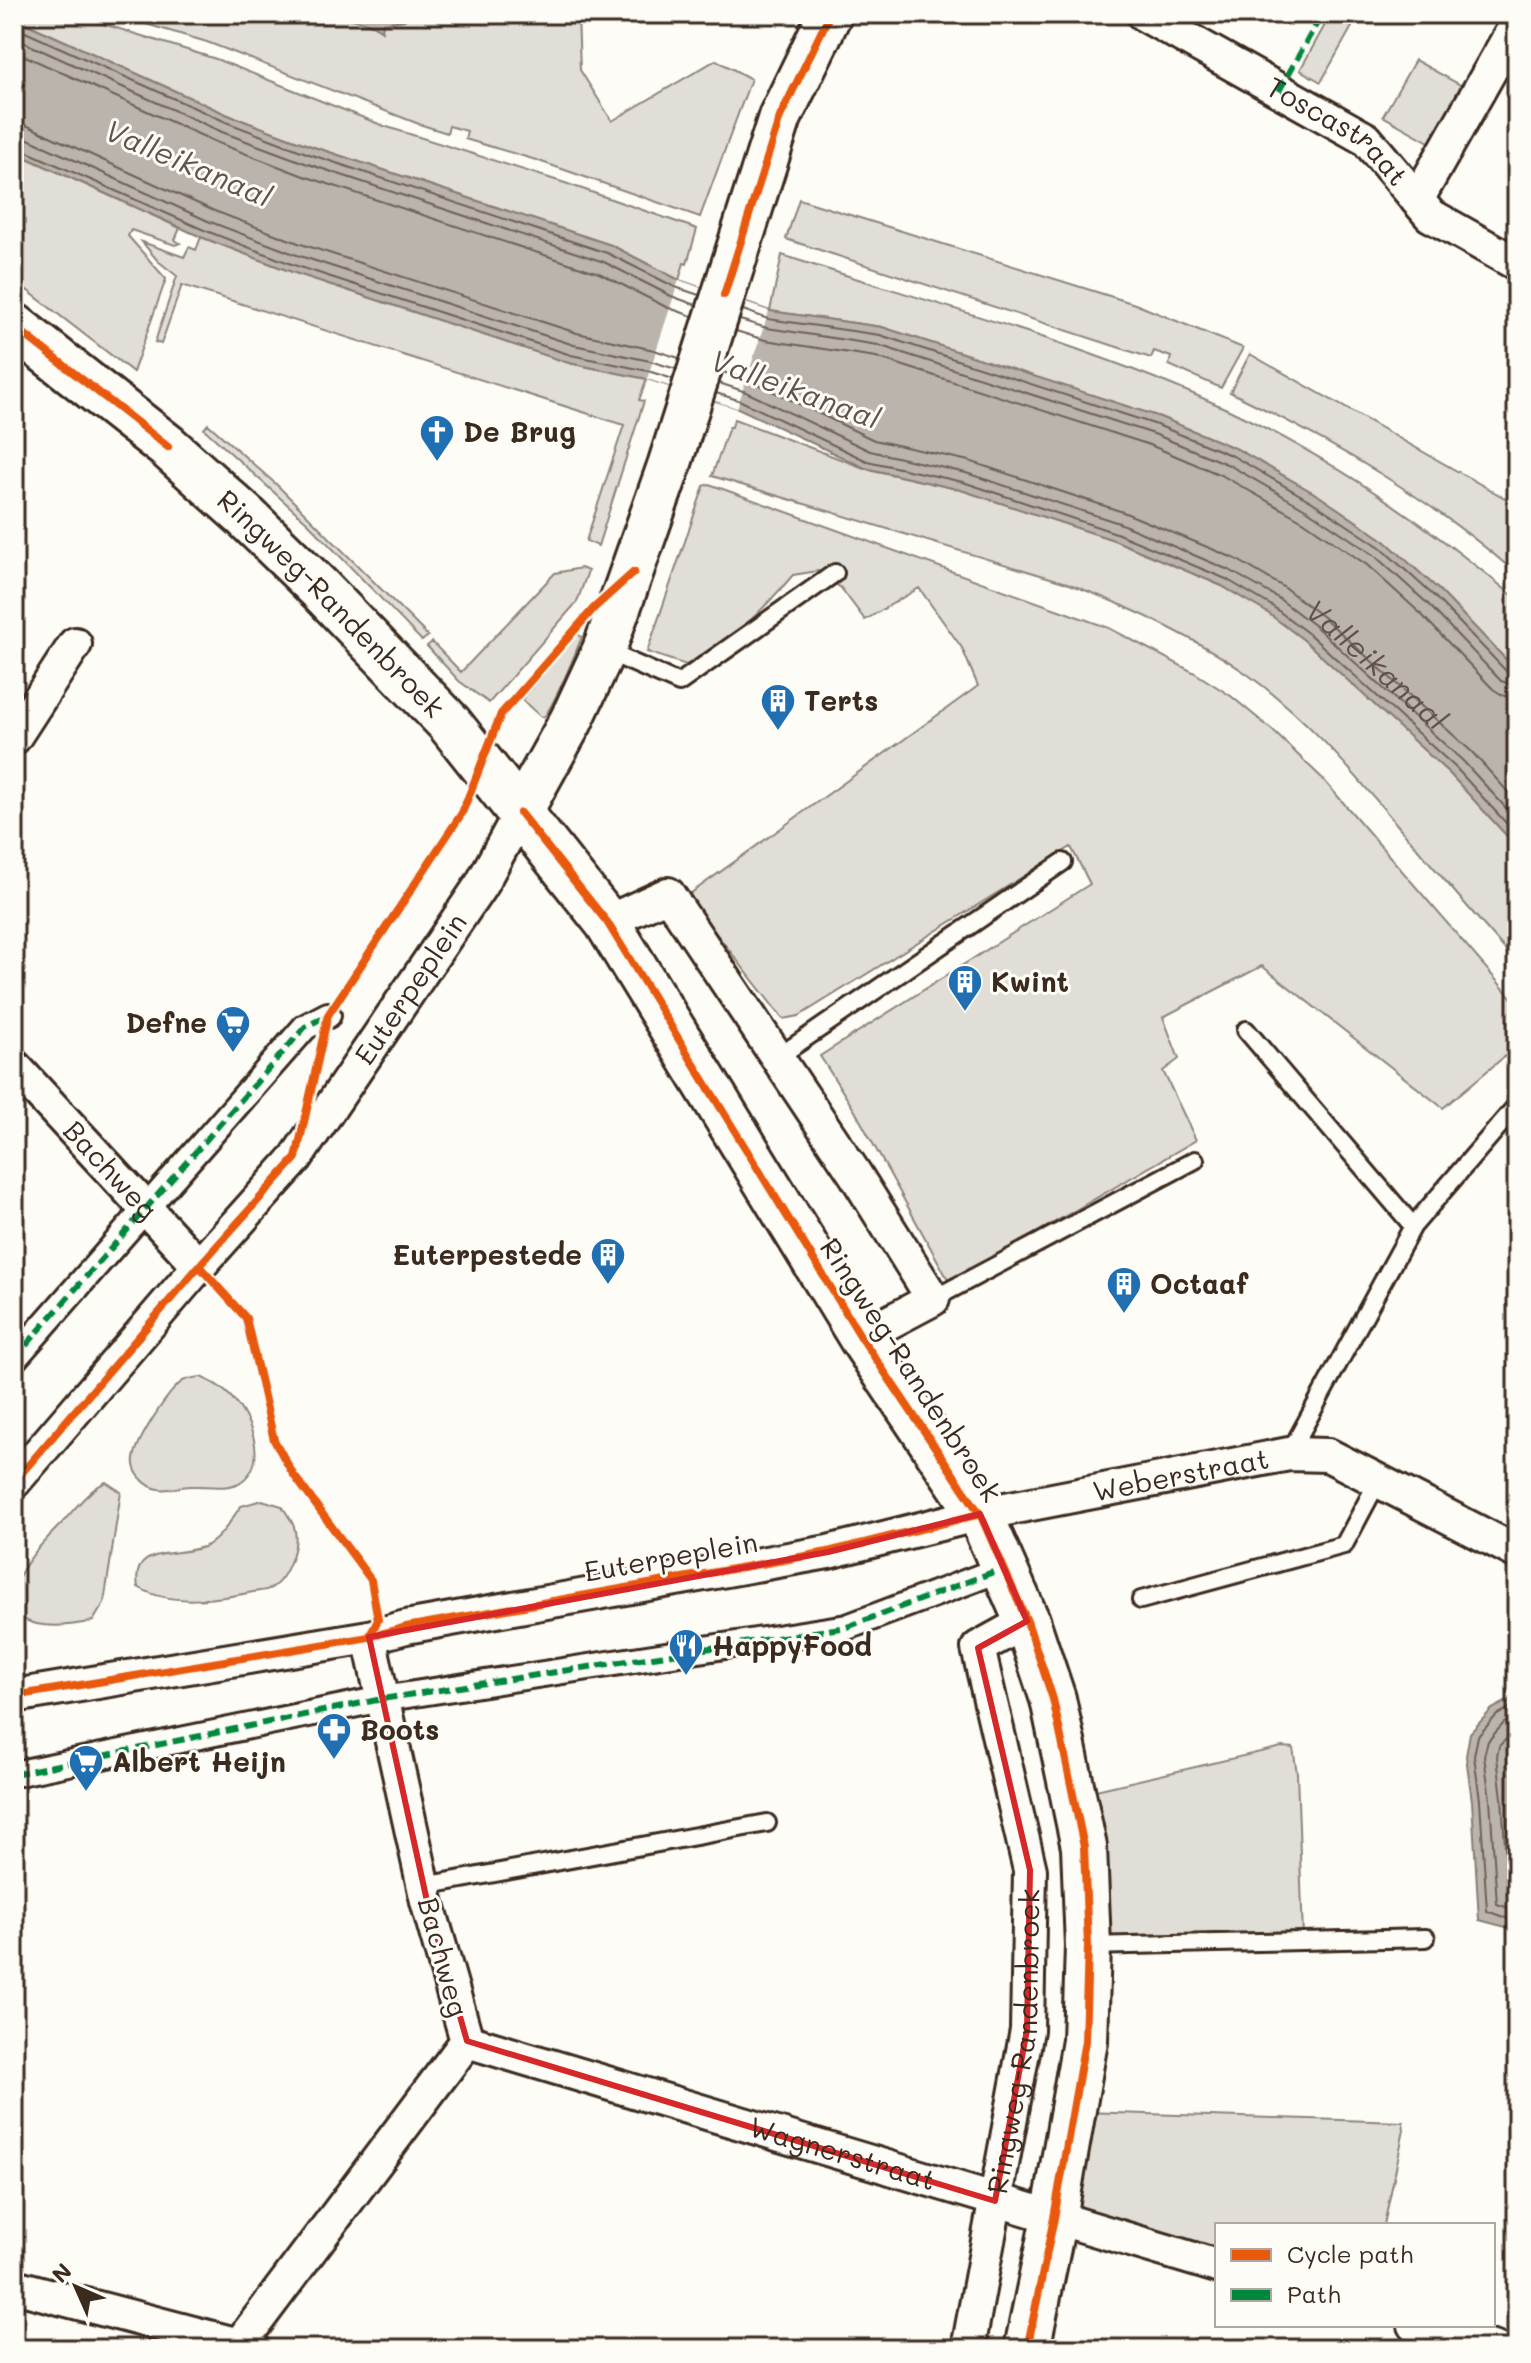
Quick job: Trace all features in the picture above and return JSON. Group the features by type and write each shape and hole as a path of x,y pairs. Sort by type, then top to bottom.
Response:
{"main road":[{"name":"Ringweg-Randenbroek","path":"14,326 168,447 246,517 449,723 607,922 861,1337 980,1514 1027,1621 1053,1699 1084,1847 1088,1946 1085,2041 1027,2349"}],"street":[{"path":"520,813 571,721 604,650 634,572 780,117 830,14"},
{"name":"Toscastraat","path":"1143,14 1366,139 1430,215 1517,264"},
{"path":"1417,200 1517,23"},
{"path":"14,738 75,644"},
{"name":"Euterpeplein","path":"14,1482 296,1158 481,885 520,813"},
{"name":"Ringweg-Randenbroek","path":"607,922 668,894 778,1057 933,1299 861,1337"},
{"name":"Euterpeplein","path":"14,1359 305,1027 328,1015"},
{"name":"Bachweg","path":"17,1075 199,1266"},
{"name":"Weberstraat","path":"980,1514 1289,1454 1328,1455 1517,1552"},
{"name":"Euterpeplein","path":"14,1696 369,1637 406,1627 828,1552 980,1514"},
{"path":"14,1774 382,1699 847,1627 1004,1568"},
{"name":"Ringweg-Randenbroek","path":"968,2349 1027,2030 1030,1870 978,1648 1027,1621"},
{"name":"Bachweg","path":"243,2347 467,2041 424,1886 369,1637"},
{"name":"Wagnerstraat","path":"467,2041 1215,2265"},
{"path":"14,2286 243,2347"},
{"path":"1422,2327 1496,2349"}],"lane":[{"path":"604,650 679,683 835,573"},
{"path":"778,1057 1063,862"},
{"path":"1246,1030 1413,1226"},
{"path":"1289,1454 1413,1226 1517,1105"},
{"name":"Ringweg-Randenbroek","path":"933,1299 1195,1160"},
{"path":"1141,1600 1344,1545 1379,1479"},
{"path":"424,1886 767,1823"},
{"path":"1088,1946 1426,1938"}],"highlighted area":[{"path":"980,1514 1027,1621 978,1648 1030,1870 1027,2030 995,2201 467,2041 427,1901 369,1637 828,1552"}],"shaded area":[{"path":"14,14 80,14 216,59 384,126 565,183 697,229 687,264 684,263 679,280 611,245 311,146 228,115 14,18"},
{"path":"112,14 279,14 313,20 332,16 363,20 382,30 382,23 404,20 411,14 578,14 580,70 612,121 716,60 751,79 700,217 536,160 465,139 467,131 449,126 447,133 419,124 207,42"},
{"path":"1331,14 1353,25 1321,82 1300,70"},
{"path":"1503,14 1510,14 1436,146 1383,116 1415,60 1462,86"},
{"path":"14,152 180,228 175,240 180,243 175,245 131,230 128,236 166,279 133,372 14,280"},
{"path":"799,199 1135,304 1243,348 1221,388 1169,365 1171,357 1154,351 1151,358 786,239"},
{"path":"201,237 292,272 569,363 647,379 639,400 644,401 598,546 586,541 624,425 182,285 161,344 155,342 177,276 158,261 142,242 184,257 189,247 196,250"},
{"path":"782,255 1008,326 1120,365 1229,410 1306,450 1379,495 1517,599 1517,671 1440,591 1385,541 1319,496 1237,449 1160,417 882,327 770,311"},
{"path":"1250,354 1517,505 1517,574 1450,521 1380,473 1230,392"},
{"path":"734,419 864,468 961,490 1114,540 1222,586 1268,613 1304,640 1450,774 1517,847 1517,963 1342,761 1287,706 1247,674 1160,623 1067,583 712,476"},
{"path":"208,424 277,485 428,636 422,641 309,524 204,429"},
{"path":"709,484 1109,628 1195,673 1231,696 1322,778 1517,1004 1517,1046 1443,1108 1262,966 1163,1017 1179,1059 1163,1071 1196,1140 950,1283 855,1111 820,1056 1090,884 1071,847 799,1016 783,1019 687,896 978,686 962,648 919,588 865,620 841,588 818,571 793,575 744,626 716,648 686,665 647,652 704,486"},
{"path":"581,568 588,571 577,602 489,703 459,681 427,646 432,642 461,672 555,573"},
{"path":"577,634 582,637 565,677 545,716 541,717 522,700"},
{"path":"201,1377 224,1390 243,1413 254,1438 254,1463 249,1474 233,1485 154,1488 135,1469 134,1459 140,1441 161,1405 177,1386 185,1380"},
{"path":"106,1482 121,1492 104,1603 93,1621 83,1623 58,1626 23,1619 16,1612 14,1592 24,1567 82,1501"},
{"path":"262,1500 282,1506 295,1534 294,1551 287,1569 271,1588 194,1600 165,1597 138,1587 138,1573 142,1564 150,1558 208,1545 241,1506"},
{"path":"1282,1747 1293,1748 1297,1773 1303,1937 1098,1937 1087,1792"},
{"path":"1083,2112 1403,2122 1404,2130 1384,2223 1215,2223 1215,2254 1076,2215"}],"water":[{"path":"279,14 411,14 404,20 383,23 382,31 353,19 327,17 292,20"},
{"name":"Valleikanaal","path":"14,18 228,115 311,146 611,245 679,280 770,311 882,327 1160,417 1237,449 1319,496 1385,541 1440,591 1517,671 1517,847 1450,774 1304,640 1268,613 1222,586 1114,540 961,490 865,468 738,408 647,379 569,363 292,272 201,237 14,152"},
{"path":"1517,1696 1517,1930 1479,1920 1472,1801 1466,1756 1470,1733 1492,1709"}],"pier":[{"path":"679,280 769,311 737,408 647,379"}],"marked path":[{"path":"1279,91 1322,14"},
{"path":"14,1359 305,1027 328,1015"},
{"path":"14,1774 382,1699 847,1627 1004,1568"}],"cycle path":[{"path":"724,295 780,117 830,14"},
{"path":"14,326 168,447"},
{"path":"14,1482 296,1158 328,1015 462,813 501,714 594,608 634,572"},
{"path":"520,813 607,922 861,1337 980,1514 1027,1621 1053,1699 1084,1847 1088,1946 1085,2041 1027,2349"},
{"path":"199,1266 246,1318 274,1440 293,1474 371,1580 378,1620 369,1637"},
{"path":"14,1696 369,1637 406,1627 828,1552 980,1514"}],"place":[{"name":"De Brug","path":"437,463"},
{"name":"Terts","path":"778,732"},
{"name":"Kwint","path":"965,1013"},
{"name":"Defne","path":"233,1054"},
{"name":"Euterpestede","path":"608,1286"},
{"name":"Octaaf","path":"1124,1315"},
{"name":"HappyFood","path":"686,1677"},
{"name":"Boots","path":"334,1761"},
{"name":"Albert Heijn","path":"86,1793"}]}
